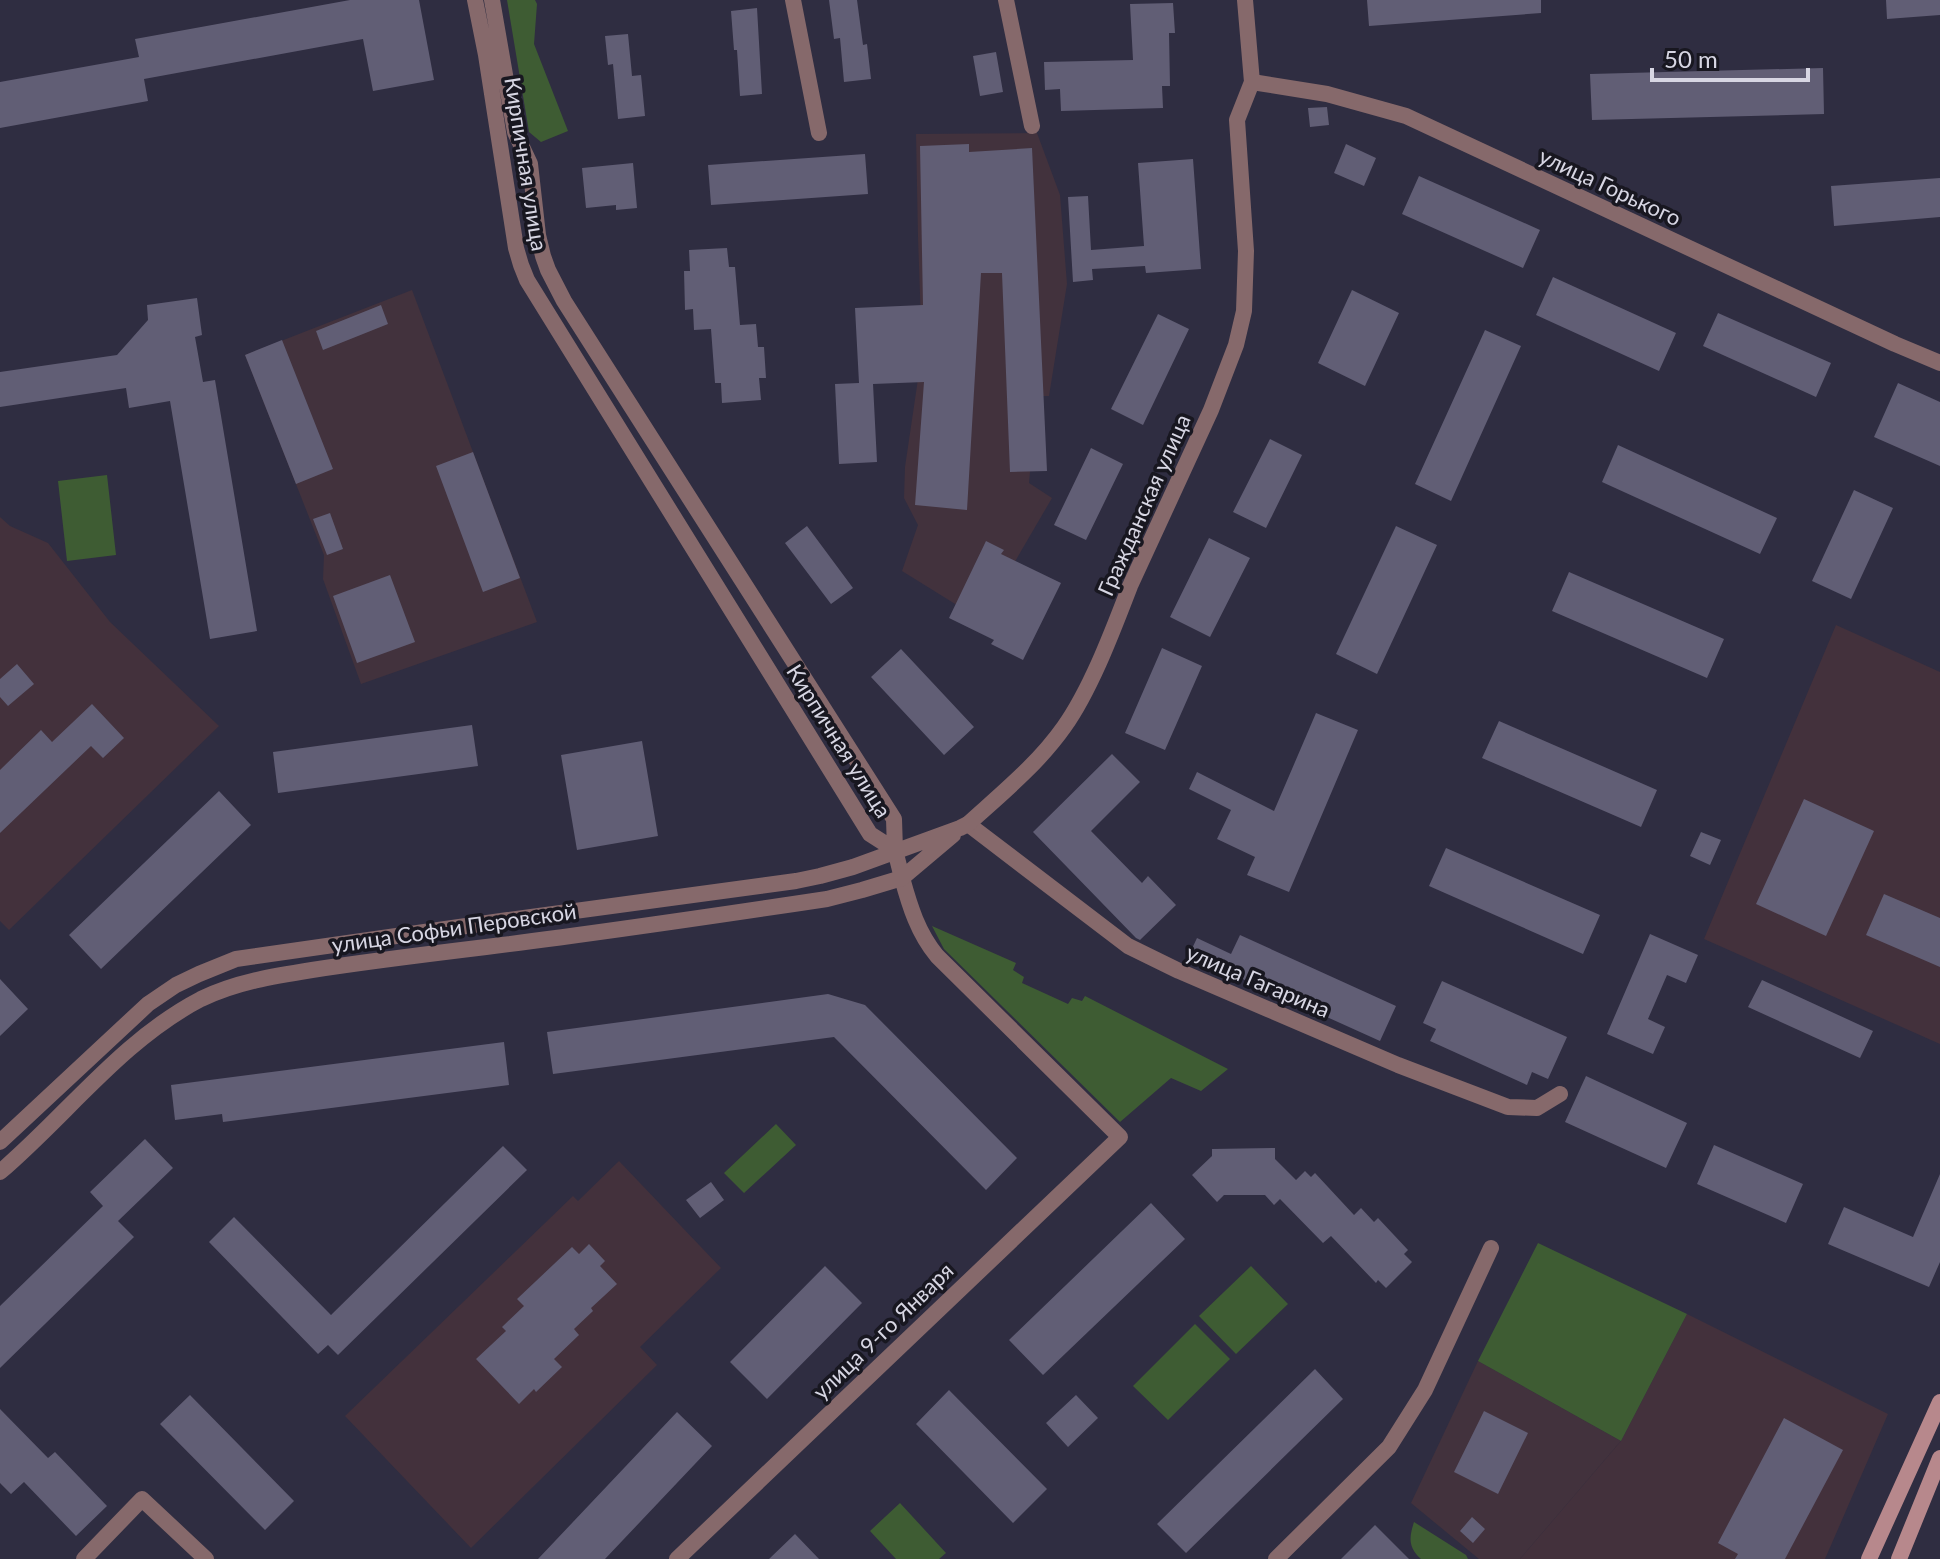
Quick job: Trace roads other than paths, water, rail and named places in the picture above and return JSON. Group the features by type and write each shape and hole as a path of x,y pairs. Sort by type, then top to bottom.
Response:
{"main road":[{"path":"1869,1559 1940,1402"},
{"path":"1899,1559 1940,1458"}],"street":[{"name":"Кирпичная улица","path":"475,0 491,79 516,248 527,280 870,834 895,850"},
{"name":"Кирпичная улица","path":"492,0 515,132 530,164 538,235 548,270 564,301 894,819 895,850"},
{"path":"793,0 819,133"},
{"path":"1006,0 1032,126"},
{"path":"1245,0 1252,82"},
{"name":"Гражданская улица","path":"895,850 964,826 1038,757 1064,727 1084,693 1211,410 1240,329 1246,292 1246,251 1237,120 1252,82"},
{"name":"улица Горького","path":"1252,82 1327,94 1406,116 1940,363"},
{"name":"улица Софьи Перовской","path":"0,1172 158,1024 203,998 240,983 372,960 511,944 827,899 902,878 964,826"},
{"name":"улица Гагарина","path":"964,826 1128,946 1179,971 1398,1065 1508,1107 1537,1108 1560,1094"},
{"path":"895,850 902,878"},
{"name":"улица Софьи Перовской","path":"0,1142 148,1004 176,985 236,959 796,881 853,867 895,850"},
{"name":"улица 9-го Января","path":"677,1559 1120,1137 925,942 902,878"},
{"path":"1276,1559 1389,1447 1425,1390 1491,1248"},
{"path":"84,1559 142,1499 206,1559"}]}
